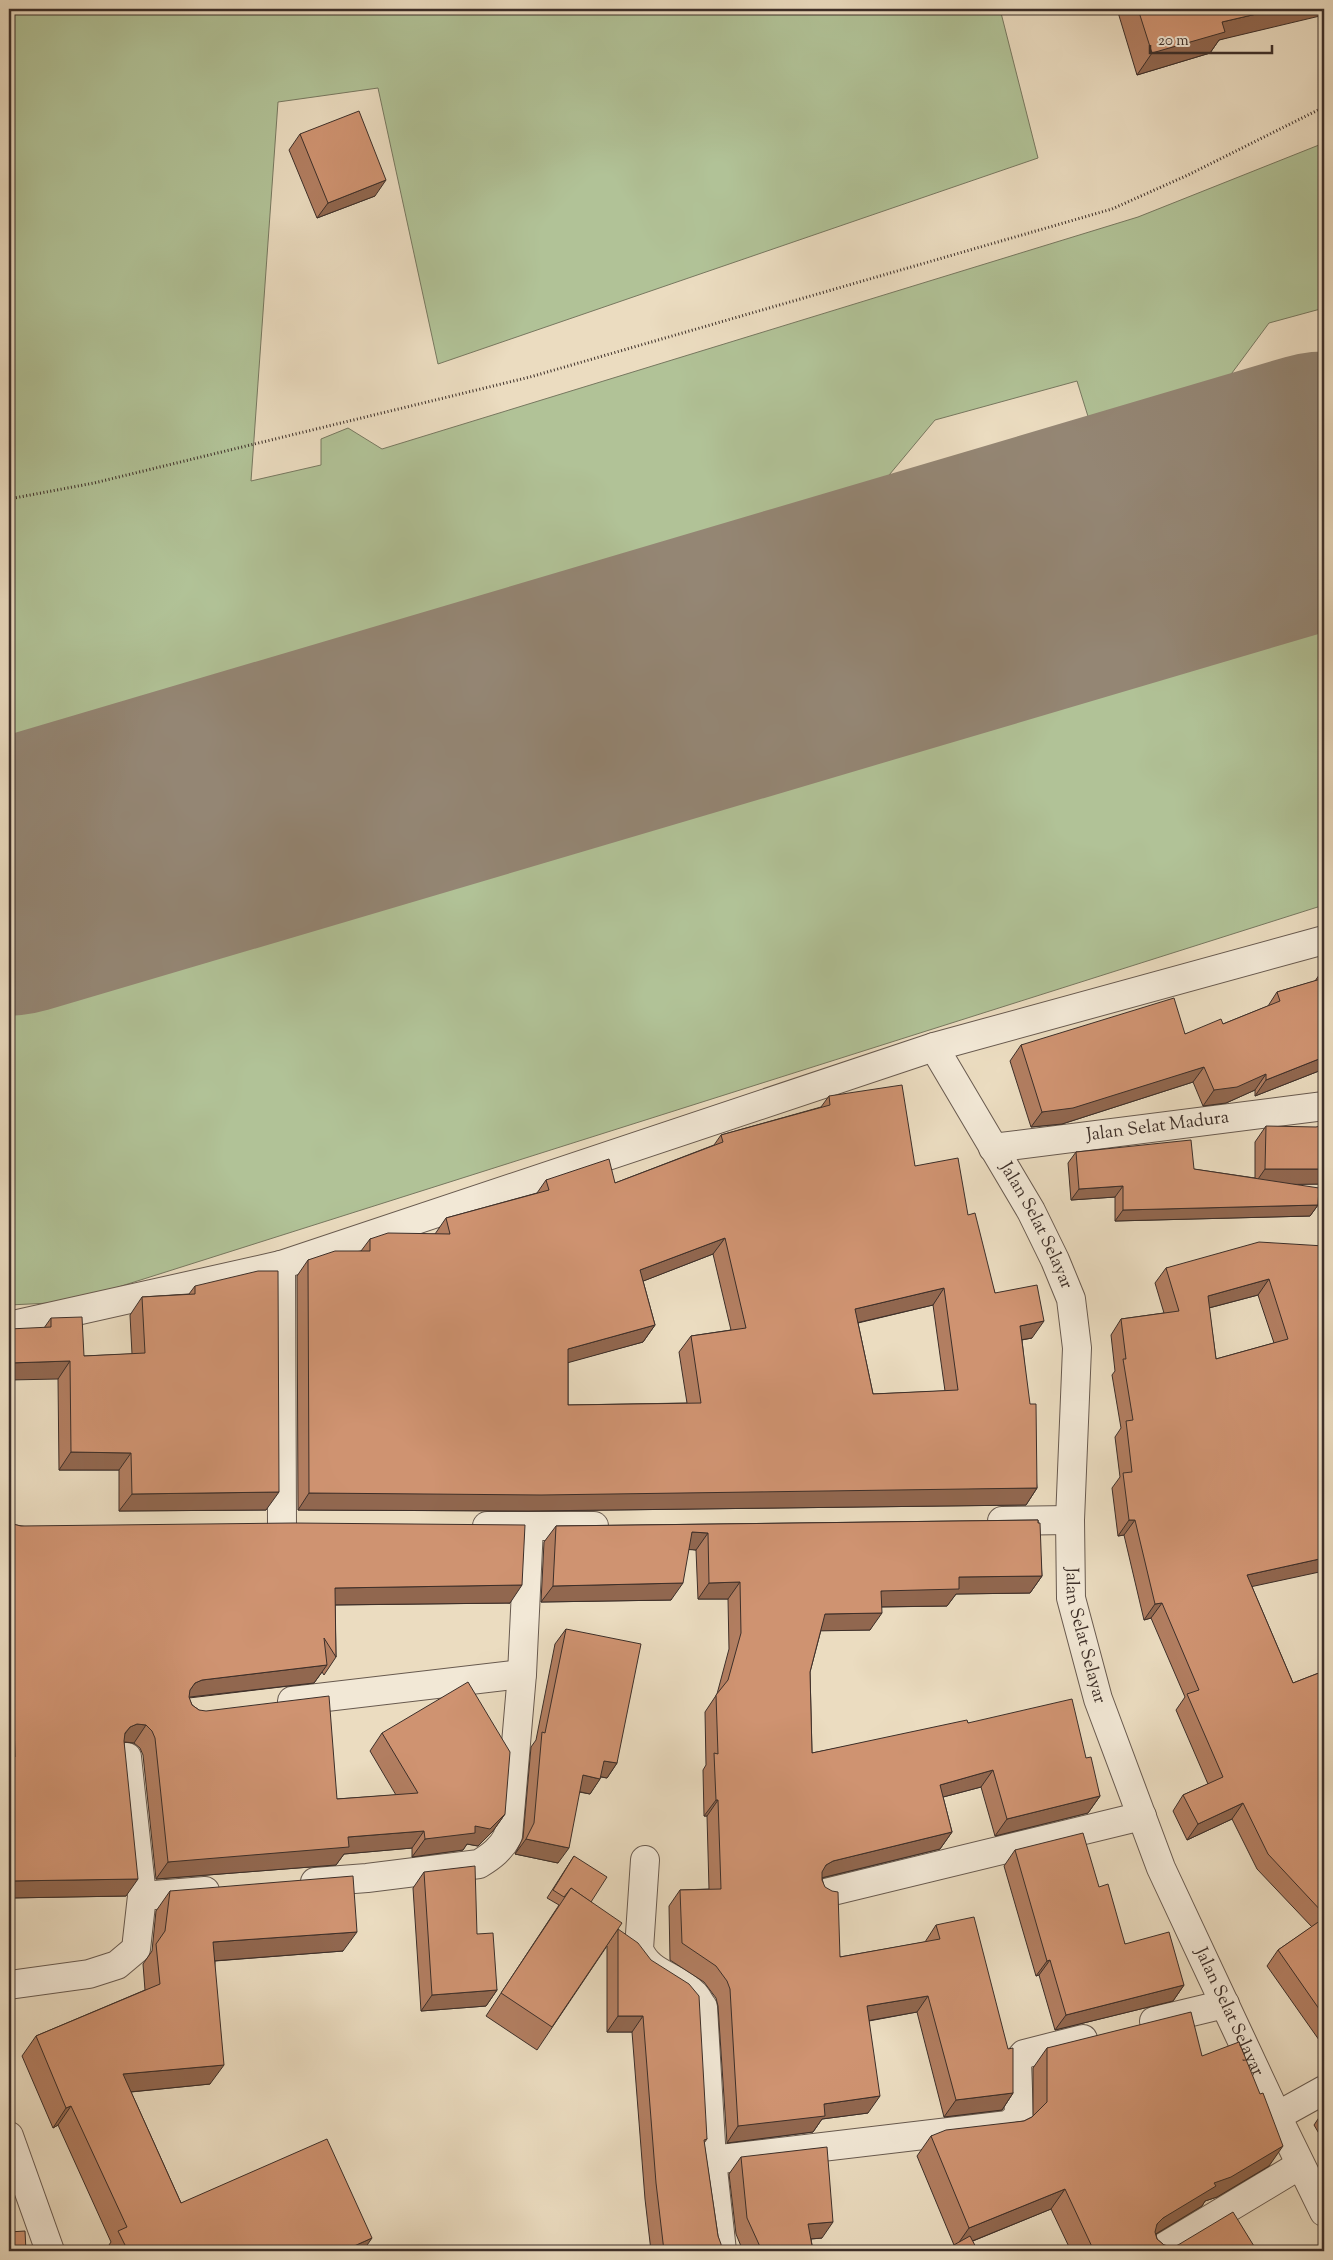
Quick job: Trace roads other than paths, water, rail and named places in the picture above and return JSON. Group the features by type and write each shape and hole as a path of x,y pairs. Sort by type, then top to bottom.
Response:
{"street":[{"path":"9,1326 281,1265 934,1047 1324,940"},
{"name":"Jalan Selat Selayar","path":"934,1047 1031,1211 1055,1260 1071,1299 1076,1348 1070,1520 1072,1598 1098,1699 1161,1868 1300,2165 1324,2212"},
{"name":"Jalan Selat Madura","path":"993,1148 1324,1106"},
{"path":"281,1265 282,1525"},
{"path":"982,1521 1070,1520"},
{"path":"253,1525 312,1525"},
{"path":"460,1526 618,1526"},
{"path":"289,1884 368,1878 479,1864 490,1858 503,1846 508,1836 522,1674 529,1527"},
{"path":"270,1704 522,1674"},
{"path":"9,1985 89,1974 117,1965 136,1949 142,1896 127,1757"},
{"path":"825,1893 1142,1816"},
{"path":"645,1860 639,1950 648,1965 693,1993 703,2007 712,2160 722,2251"},
{"path":"142,1896 230,1889"},
{"path":"712,2160 1008,2125 1019,2116 1017,2062 1024,2054 1225,2004"},
{"path":"1277,2116 1324,2090"},
{"path":"9,2136 50,2251"},
{"path":"1157,2251 1300,2165"}]}
